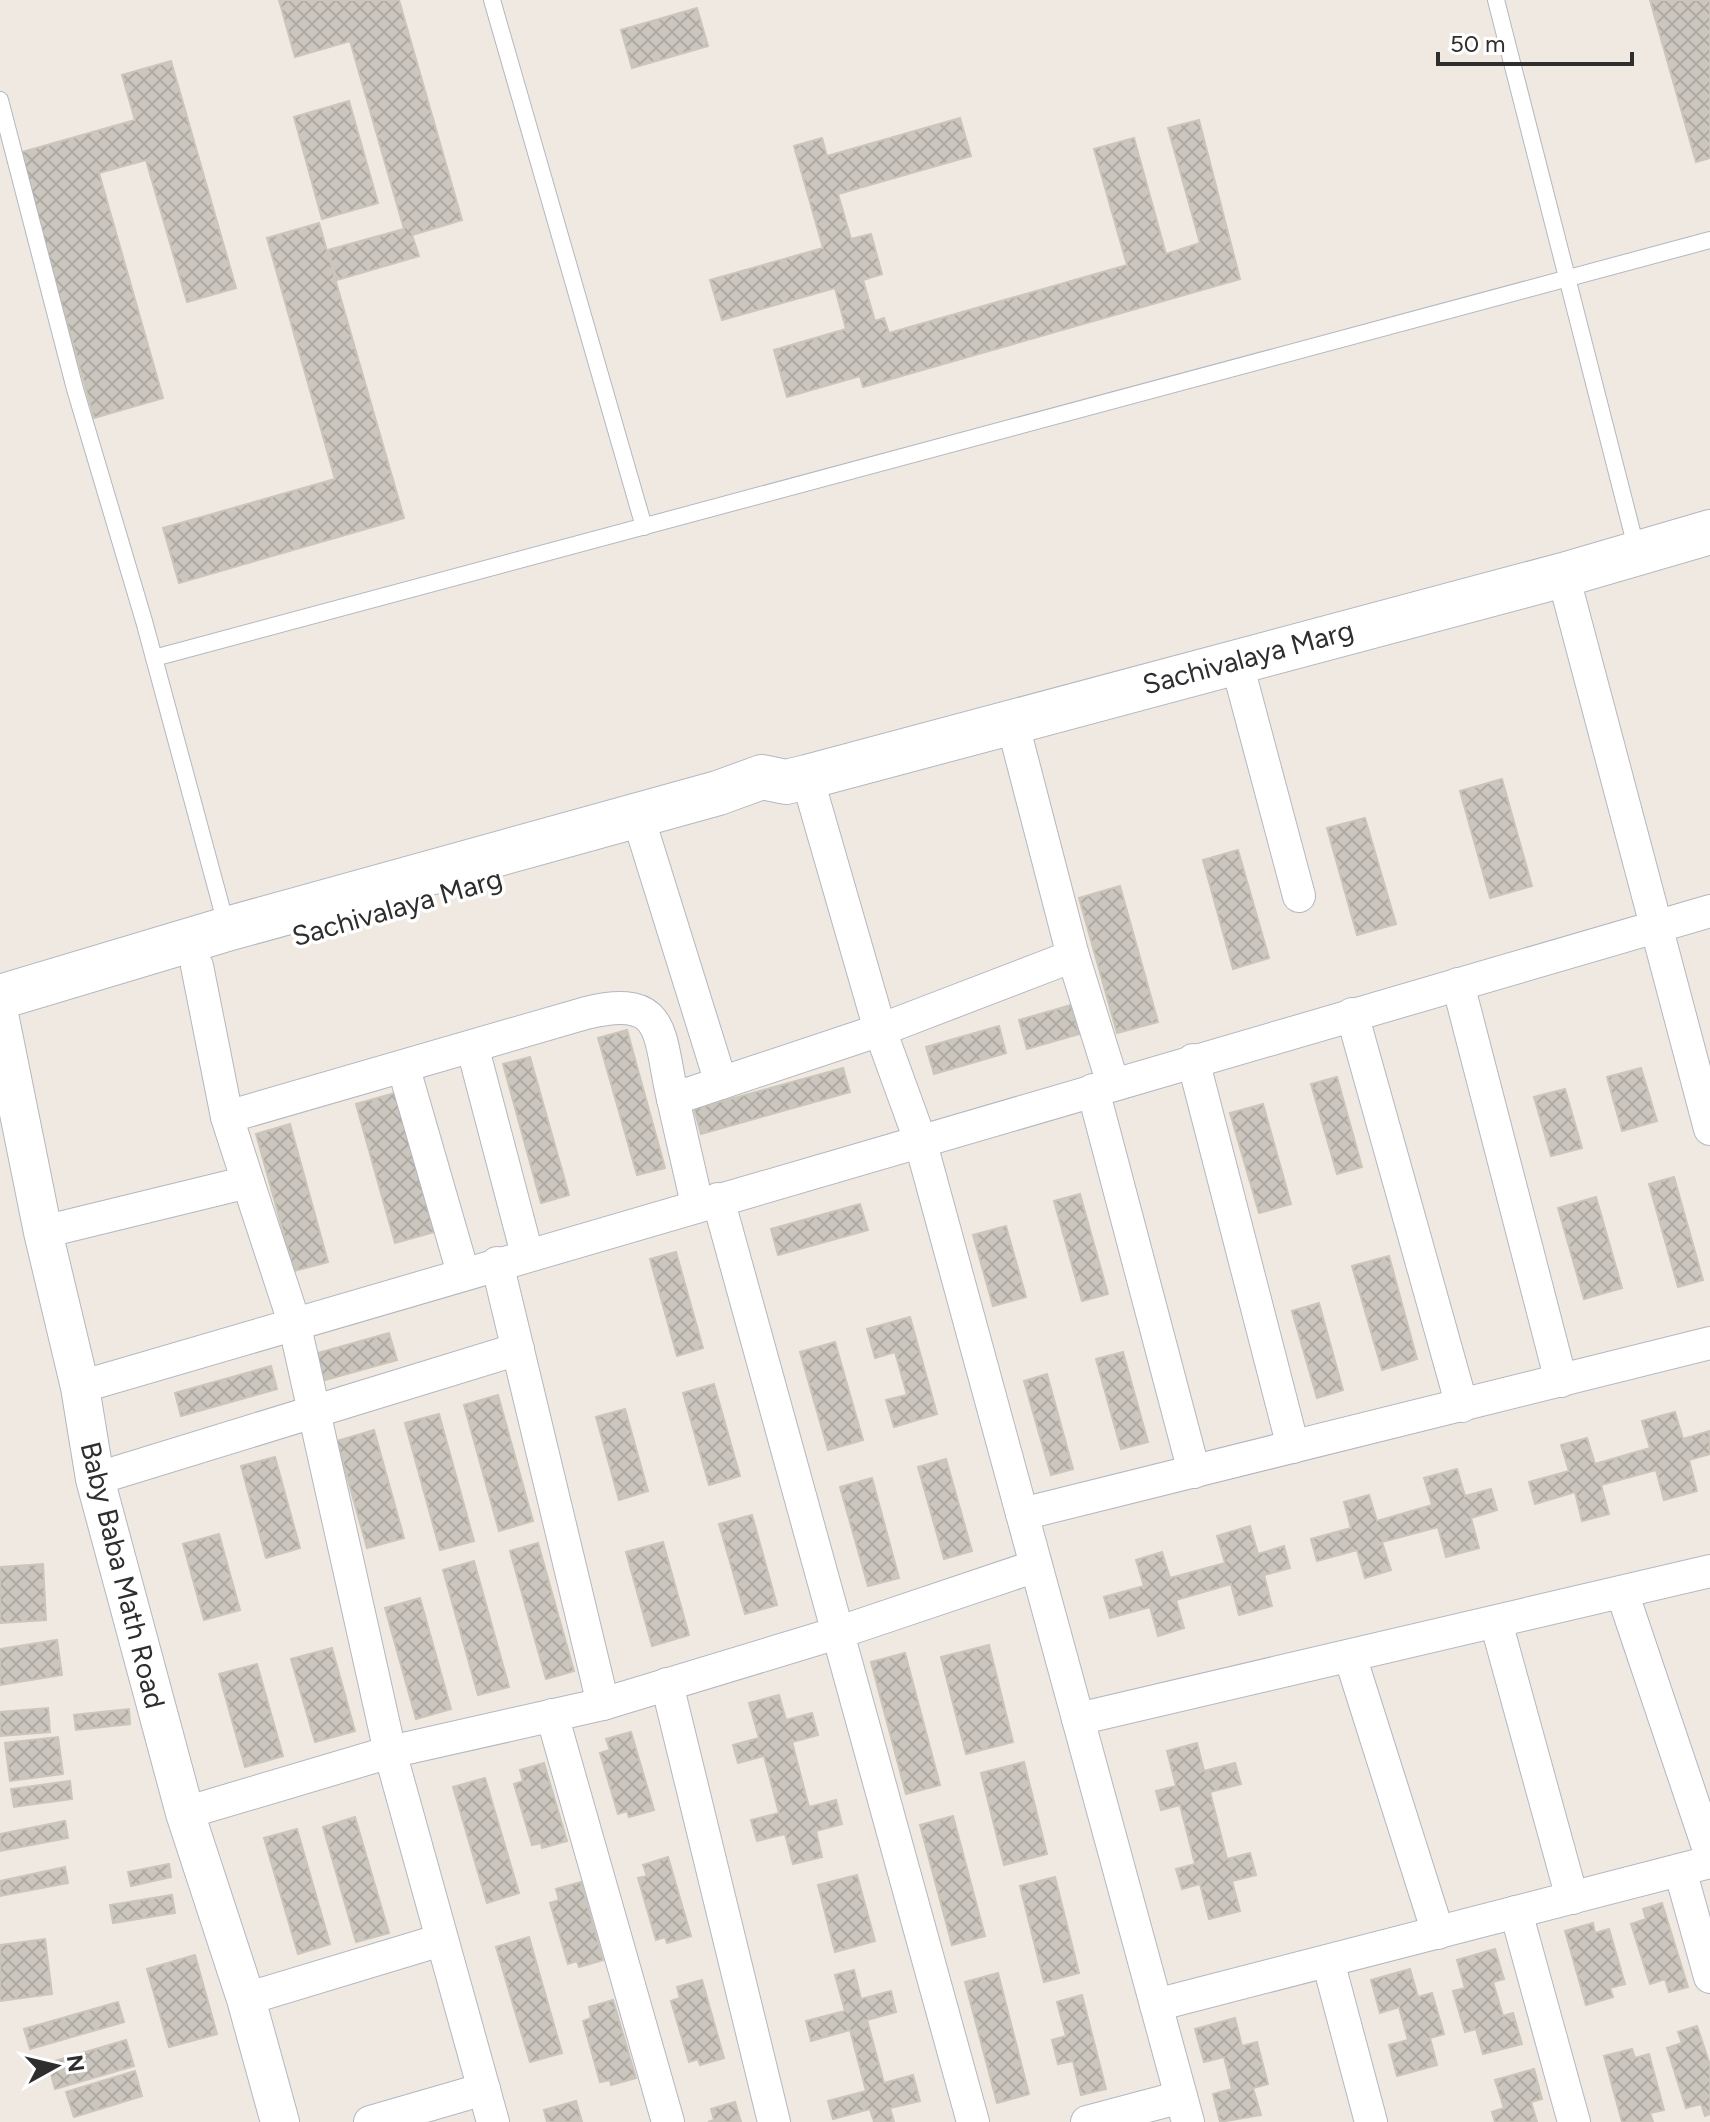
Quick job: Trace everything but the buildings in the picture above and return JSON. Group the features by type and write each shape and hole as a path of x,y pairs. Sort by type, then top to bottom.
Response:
{"main road":[{"name":"Sachivalaya Marg","path":"0,997 227,929 692,800 762,777 797,780 1236,660 1563,575 1710,532"},
{"name":"Sachivalaya Marg","path":"0,1022 644,836 772,804 797,780"}],"street":[{"path":"1563,575 1710,1129"},
{"path":"1236,660 1299,896"},
{"path":"1012,721 1073,956 1194,1472"},
{"path":"797,780 920,1140 1185,2109 1087,2122"},
{"path":"644,836 721,1083"},
{"path":"80,1387 512,1258 1710,911"},
{"path":"673,1099 880,1030 1073,956"},
{"path":"197,966 227,1117 294,1322 390,1752 493,2122"},
{"path":"1458,984 1561,1381"},
{"path":"227,1117 404,1069 586,1013 629,1006 646,1011 655,1023 673,1099 837,1633 973,2122"},
{"path":"1352,1014 1462,1406"},
{"name":"Baby Baba Math Road","path":"0,1022 43,1232 80,1387 95,1479 185,1813 246,1999 280,2122"},
{"path":"473,1049 512,1258 518,1349 603,1704"},
{"path":"1193,1060 1293,1447"},
{"path":"404,1069 463,1273"},
{"path":"43,1232 248,1182"},
{"path":"1022,1514 1710,1343"},
{"path":"95,1479 518,1349"},
{"path":"185,1813 390,1752 603,1704 837,1633 1036,1566"},
{"path":"1078,1719 1710,1571"},
{"path":"1622,1592 1710,1853"},
{"path":"1496,1622 1572,1898"},
{"path":"1350,1656 1438,1933"},
{"path":"667,1684 774,2122"},
{"path":"552,1715 668,2122"},
{"path":"1156,2005 1695,1866 1710,1977"},
{"path":"1516,1912 1574,2122"},
{"path":"246,1999 441,1940"},
{"path":"1328,1961 1371,2122"},
{"path":"370,2122 484,2089"}],"lane":[{"path":"492,0 644,527"},
{"path":"1496,0 1637,551"},
{"path":"0,100 75,389 154,658 227,929"},
{"path":"154,658 1710,240"}]}
